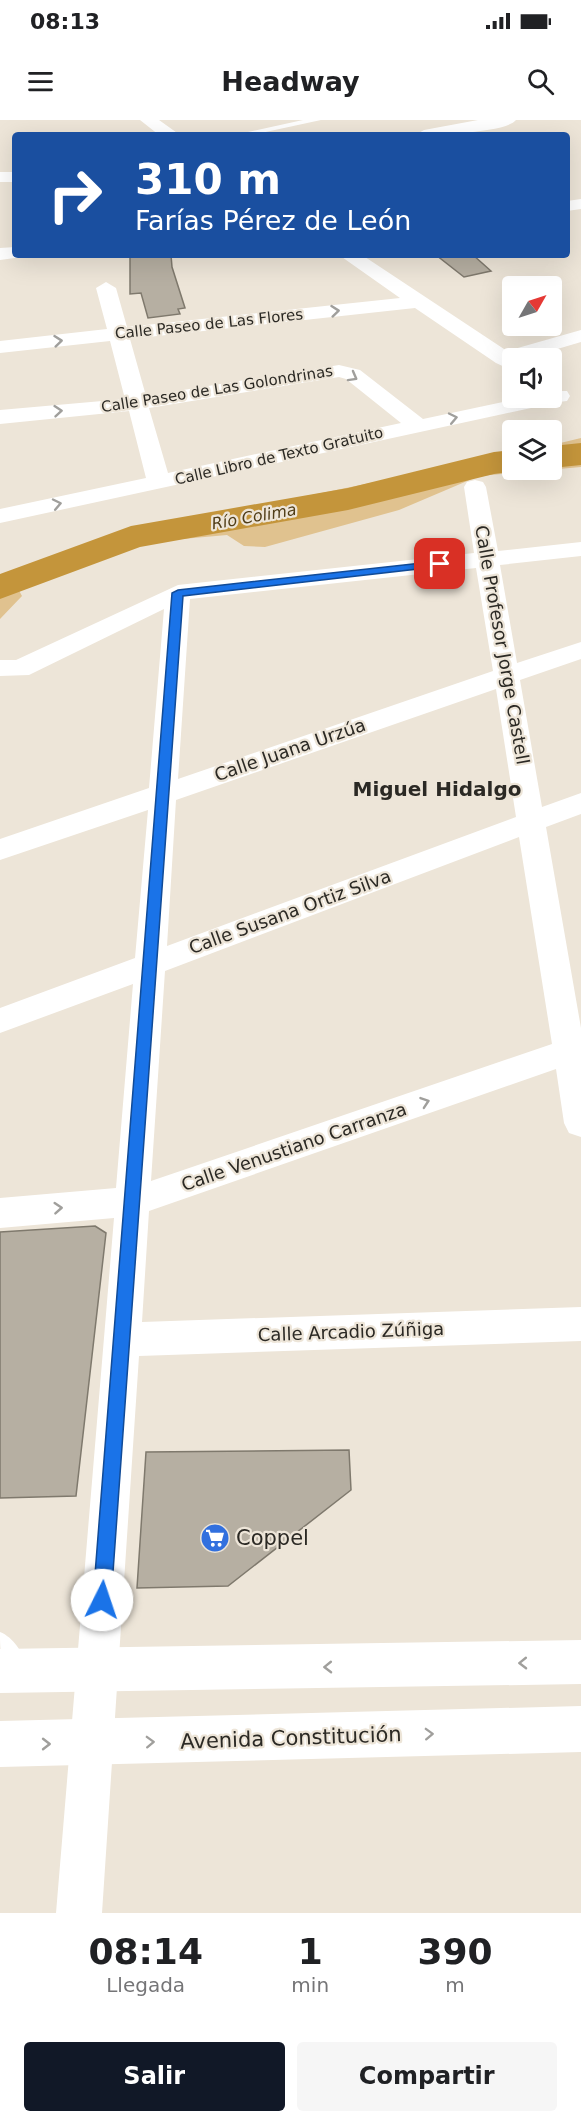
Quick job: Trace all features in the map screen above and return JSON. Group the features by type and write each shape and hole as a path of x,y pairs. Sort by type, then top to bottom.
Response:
{"street":[{"path":"148,120 166,132"},
{"path":"441,132 507,120"},
{"path":"353,258 502,358"},
{"path":"106,288 159,483"},
{"name":"Calle Paseo de Las Flores","path":"0,347 418,302"},
{"path":"547,348 581,336"},
{"name":"Calle Paseo de Las Golondrinas","path":"0,417 138,404 339,370 353,374 417,425"},
{"name":"Calle Libro de Texto Gratuito","path":"0,516 417,425 508,408"},
{"name":"Calle Profesor Jorge Castell","path":"475,487 509,675 532,822 575,1049 581,1123"},
{"path":"0,668 20,669 178,593 581,549"},
{"path":"79,1913 178,593"},
{"name":"Calle Juana Urzúa","path":"0,850 581,650"},
{"name":"Calle Susana Ortiz Silva","path":"0,1021 581,803"},
{"name":"Calle Venustiano Carranza","path":"0,1213 132,1203 575,1049"},
{"name":"Calle Arcadio Zúñiga","path":"122,1340 581,1324"},
{"path":"7,1662 97,1671 581,1662"},
{"name":"Avenida Constitución","path":"0,1744 581,1729"}],"lane":[{"path":"254,132 317,120"}],"shaded area":[{"path":"581,438 581,467 562,469 562,443"},
{"path":"502,456 502,474 479,476 399,510 265,547 244,546 227,535 171,540 154,527"},
{"path":"9,572 22,596 0,619 0,576"}],"building":[{"path":"130,258 171,258 185,308 178,309 180,314 148,318 141,293 130,294"},
{"path":"440,258 476,258 491,271 464,277"},
{"path":"95,1226 106,1233 76,1496 0,1498 0,1232"},
{"name":"Coppel","path":"349,1450 351,1490 228,1586 137,1588 146,1452"}],"waterway":[{"name":"Río Colima","path":"562,456 581,454"},
{"name":"Río Colima","path":"0,587 131,537 348,499 502,462"}],"place":[{"name":"Coppel","path":"215,1538"}],"district":[{"name":"Miguel Hidalgo","path":"437,789"}],"route":[{"path":"102,1600 178,593 440,564"}]}
